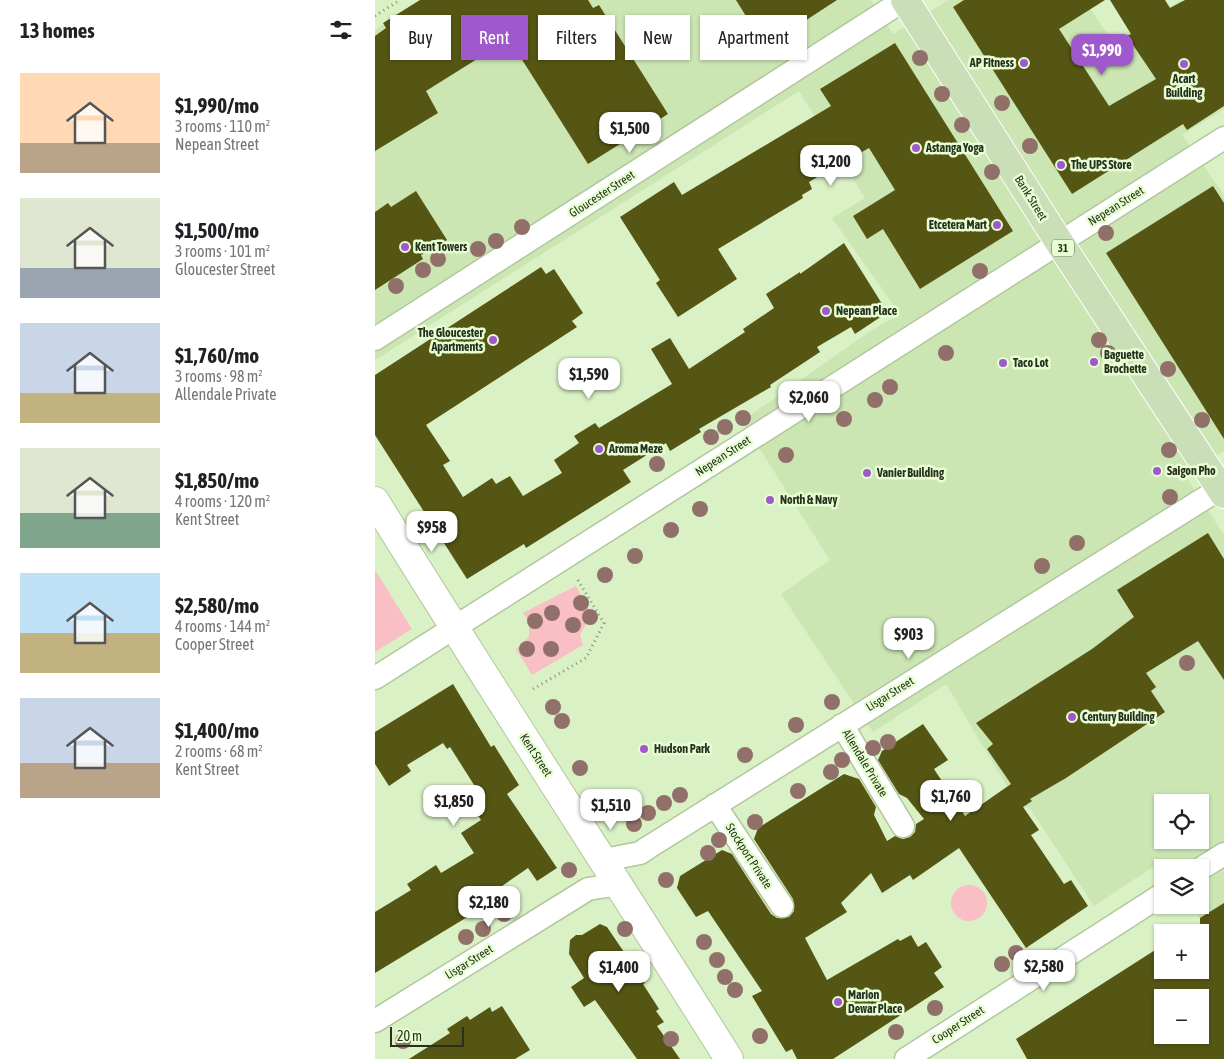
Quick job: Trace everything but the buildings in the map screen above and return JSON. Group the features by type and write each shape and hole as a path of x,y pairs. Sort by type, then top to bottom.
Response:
{"main road":[{"name":"Bank Street","path":"905,0 1059,242 1223,490"},
{"name":"Kent Street","path":"375,501 454,628 620,884 729,1059"}],"street":[{"name":"Gloucester Street","path":"375,339 905,0"},
{"name":"Nepean Street","path":"375,678 1224,138"},
{"name":"Lisgar Street","path":"604,860 640,853 842,725 1223,490"},
{"name":"Allendale Private","path":"842,725 903,826"},
{"name":"Stockport Private","path":"715,805 782,906"},
{"path":"1209,864 1224,854"},
{"name":"Lisgar Street","path":"375,1021 588,890 620,884"},
{"name":"Cooper Street","path":"906,1059 1154,900"}],"path":[{"path":"375,16 400,0"},
{"path":"533,689 587,658 604,623 576,576"}],"shaded area":[{"path":"422,0 871,0 893,34 949,0 1084,0 1113,42 1181,0 1224,60 1224,109 1182,135 1224,195 1224,451 1185,475 1224,535 1224,958 1209,933 1209,924 1203,924 1197,914 1209,914 1209,859 1154,859 1154,866 1094,906 1029,807 1020,808 946,684 873,732 781,594 830,560 742,421 872,330 900,314 832,218 865,198 799,91 375,360 375,30 390,20 390,60 451,60 451,15 398,15"},
{"path":"375,570 412,629 375,652"},
{"path":"576,586 595,620 586,624 580,635 583,645 532,675 516,649 529,637 529,622 523,613"},
{"path":"969,885 982,890 987,903 982,916 969,921 956,916 951,903 956,890"}],"place":[{"name":"AP Fitness","path":"1024,63"},
{"name":"Acart Building","path":"1184,64"},
{"name":"Astanga Yoga","path":"916,148"},
{"name":"The UPS Store","path":"1061,165"},
{"name":"Etcetera Mart","path":"997,225"},
{"name":"Kent Towers","path":"405,247"},
{"name":"Nepean Place","path":"826,311"},
{"name":"The Gloucester Apartments","path":"493,340"},
{"name":"Baguette Brochette","path":"1094,362"},
{"name":"Taco Lot","path":"1003,363"},
{"name":"Aroma Meze","path":"599,449"},
{"name":"Saigon Pho","path":"1157,471"},
{"name":"Vanier Building","path":"867,473"},
{"name":"North & Navy","path":"770,500"},
{"name":"Century Building","path":"1072,717"},
{"name":"Hudson Park","path":"644,749"},
{"name":"Marion Dewar Place","path":"838,1002"}]}
